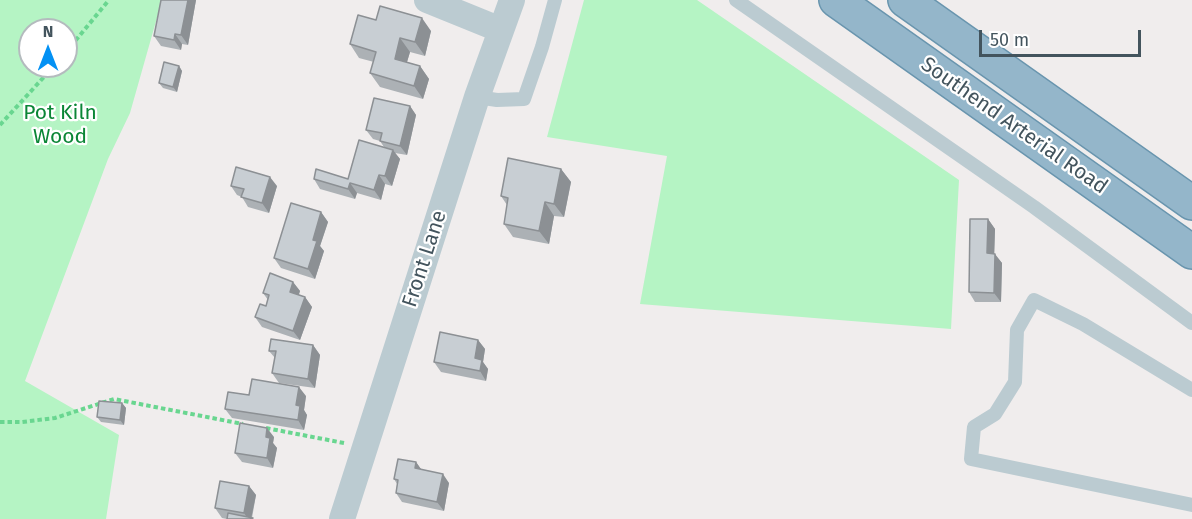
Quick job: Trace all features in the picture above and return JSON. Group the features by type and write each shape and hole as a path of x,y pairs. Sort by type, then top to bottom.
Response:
{"highway":[{"name":"Southend Arterial Road","path":"837,0 1192,252"},
{"name":"Southend Arterial Road","path":"905,0 1192,203"}],"street":[{"path":"427,0 501,30"},
{"name":"Front Lane","path":"342,519 477,97 512,0"}],"lane":[{"path":"477,97 497,100 524,99 555,0"},
{"path":"736,0 1034,207 1192,323"},
{"path":"1192,390 1083,324 1034,300 1017,330 1015,382 995,414 974,427 971,459 1192,505"}],"path":[{"path":"78,37 109,0"},
{"path":"0,125 43,78"},
{"path":"0,422 55,418 114,399 244,424"},
{"path":"255,426 365,447"}],"green space":[{"name":"Pot Kiln Wood","path":"0,0 162,0 130,113 108,159 25,381 119,435 106,519 0,519"},
{"path":"584,0 697,0 959,180 951,329 640,304 667,156 547,137"}],"building":[{"path":"161,0 188,0 181,35 175,34 174,40 154,36"},
{"path":"380,6 422,18 415,42 400,38 395,59 420,66 414,86 370,73 376,52 350,44 358,15 376,20"},
{"path":"164,62 179,66 173,87 159,83"},
{"path":"374,98 410,106 400,146 380,141 382,133 366,130"},
{"path":"359,140 393,150 385,176 379,175 374,190 350,183 348,189 314,179 316,169 348,179"},
{"path":"508,158 561,169 554,204 545,202 539,231 504,224 508,198 501,196"},
{"path":"236,167 270,177 262,203 241,197 244,189 231,186"},
{"path":"291,203 321,212 313,240 317,241 308,269 274,258"},
{"path":"970,219 988,219 987,253 995,254 994,293 969,292"},
{"path":"270,273 293,282 290,292 305,297 293,331 255,317 260,304 266,306 269,295 263,293"},
{"path":"440,332 478,340 475,358 482,360 480,371 434,362"},
{"path":"271,339 313,345 308,379 272,373 276,351 269,351"},
{"path":"252,379 299,387 296,405 300,406 298,420 225,409 228,392 249,395"},
{"path":"99,401 122,403 120,420 97,417"},
{"path":"240,423 267,428 266,437 270,438 267,458 235,453"},
{"path":"398,459 416,462 415,468 443,474 437,502 396,493 398,480 394,479"},
{"path":"220,481 249,486 244,513 215,508"},
{"path":"228,513 253,518 227,519"}]}
